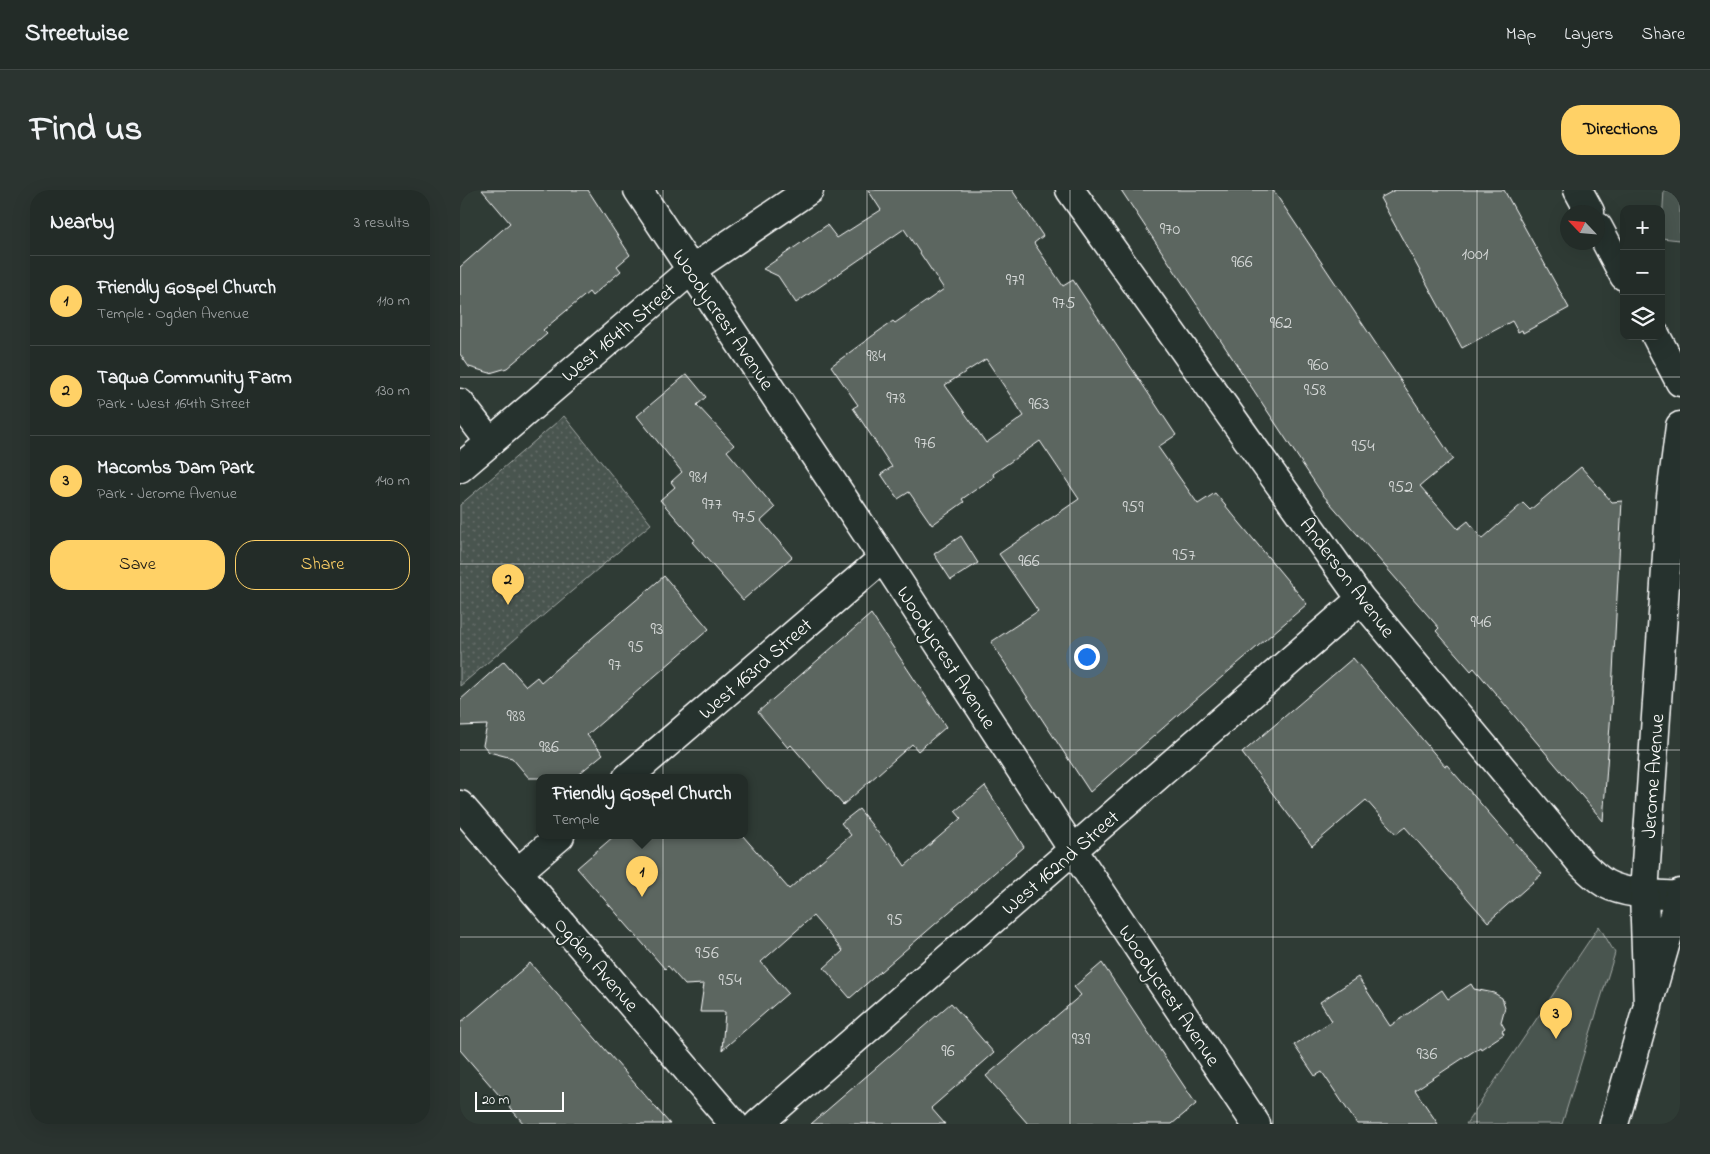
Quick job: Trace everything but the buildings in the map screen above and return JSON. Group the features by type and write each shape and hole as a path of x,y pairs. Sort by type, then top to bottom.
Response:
{"street":[{"name":"Woodycrest Avenue","path":"638,190 1256,1124"},
{"name":"West 164th Street","path":"460,468 691,270 809,190"},
{"name":"Anderson Avenue","path":"1070,190 1361,599 1582,863 1595,877 1612,886 1644,893 1680,894"},
{"path":"1578,190 1586,205"},
{"path":"1605,240 1620,268"},
{"path":"1658,340 1680,382"},
{"path":"460,403 490,442"},
{"name":"Jerome Avenue","path":"1648,1008 1644,893 1671,496 1680,426"},
{"name":"West 163rd Street","path":"632,774 883,558"},
{"name":"West 162nd Street","path":"758,1124 1361,599"},
{"name":"Ogden Avenue","path":"460,805 734,1124"},
{"path":"518,872 556,839"},
{"name":"Jerome Avenue","path":"1614,1124 1680,894"}],"shaded area":[{"path":"1664,190 1680,190 1680,240 1665,238 1665,205 1663,205"},
{"path":"564,416 651,524 460,686 460,505"},
{"path":"1599,926 1615,953 1562,1124 1466,1124"}],"place":[{"name":"Taqwa Community Farm","path":"508,605"},
{"name":"Friendly Gospel Church","path":"642,897"},
{"name":"Macombs Dam Park","path":"1556,1039"}]}
